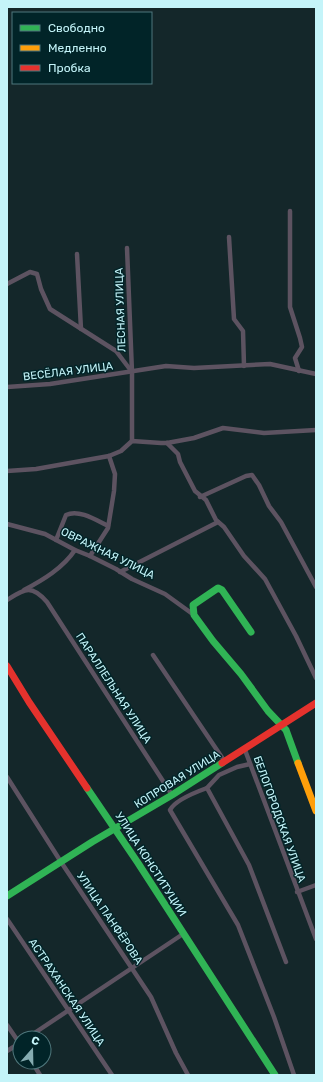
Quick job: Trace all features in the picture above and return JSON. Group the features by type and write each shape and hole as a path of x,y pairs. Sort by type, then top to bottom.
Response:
{"street":[{"path":"290,210 290,307 302,347 295,358 299,371"},
{"path":"229,237 234,319 243,331 244,366"},
{"name":"ЛЕСНАЯ УЛИЦА","path":"127,248 132,372 132,441"},
{"path":"77,254 81,329"},
{"path":"7,284 30,272 37,274 41,289 50,309 116,351 132,372"},
{"name":"ВЕСЁЛАЯ УЛИЦА","path":"7,388 50,384 166,366 194,368 270,364 316,374"},
{"path":"7,471 36,469 110,456 121,451 132,441 161,443 194,438 223,428 264,433 316,430"},
{"path":"167,442 178,454 180,462 195,491 206,500 217,521 224,527 244,556 265,579 296,636 316,678"},
{"path":"90,556 108,526 114,491 115,474 110,456"},
{"path":"200,496 246,476 252,475 259,484 270,506 281,522 316,587"},
{"path":"56,540 66,515 71,512 92,518 108,526"},
{"path":"120,572 217,521"},
{"name":"ОВРАЖНАЯ УЛИЦА","path":"7,524 31,529 45,534 132,579 165,594 194,615"},
{"path":"7,600 54,571 67,561 75,550"},
{"path":"251,632 222,590 218,588 193,605 194,615 213,641 241,674 268,711 286,730 316,811"},
{"name":"ПАРАЛЛЕЛЬНАЯ УЛИЦА","path":"21,592 39,592 47,602 172,795"},
{"path":"153,655 225,762"},
{"name":"УЛИЦА КОНСТИТУЦИИ","path":"7,666 29,702 138,863 275,1075"},
{"name":"КОПРОВАЯ УЛИЦА","path":"7,896 245,750 316,703"},
{"name":"БЕЛОГОРОДСКАЯ УЛИЦА","path":"245,750 297,892 316,939"},
{"path":"250,764 219,774 207,788 194,793 176,804 170,810 238,925 274,1017 294,1075"},
{"name":"УЛИЦА ПАНФЁРОВА","path":"7,777 61,862 151,997 176,1053 188,1075"},
{"path":"207,788 249,865 286,962"},
{"path":"297,892 316,885"},
{"name":"АСТРАХАНСКАЯ УЛИЦА","path":"7,919 112,1075"},
{"path":"39,1030 184,934"}],"traffic: fast":[{"path":"251,632 222,590 218,588 193,605 194,615 213,641 241,674 268,711 286,730 298,763"},
{"path":"7,896 92,842 172,795 222,763"},
{"path":"87,788 138,863 275,1075"}],"traffic: slow":[{"path":"298,763 316,811"}],"traffic: jam":[{"path":"7,666 29,702 87,788"},
{"path":"222,763 316,703"}]}
